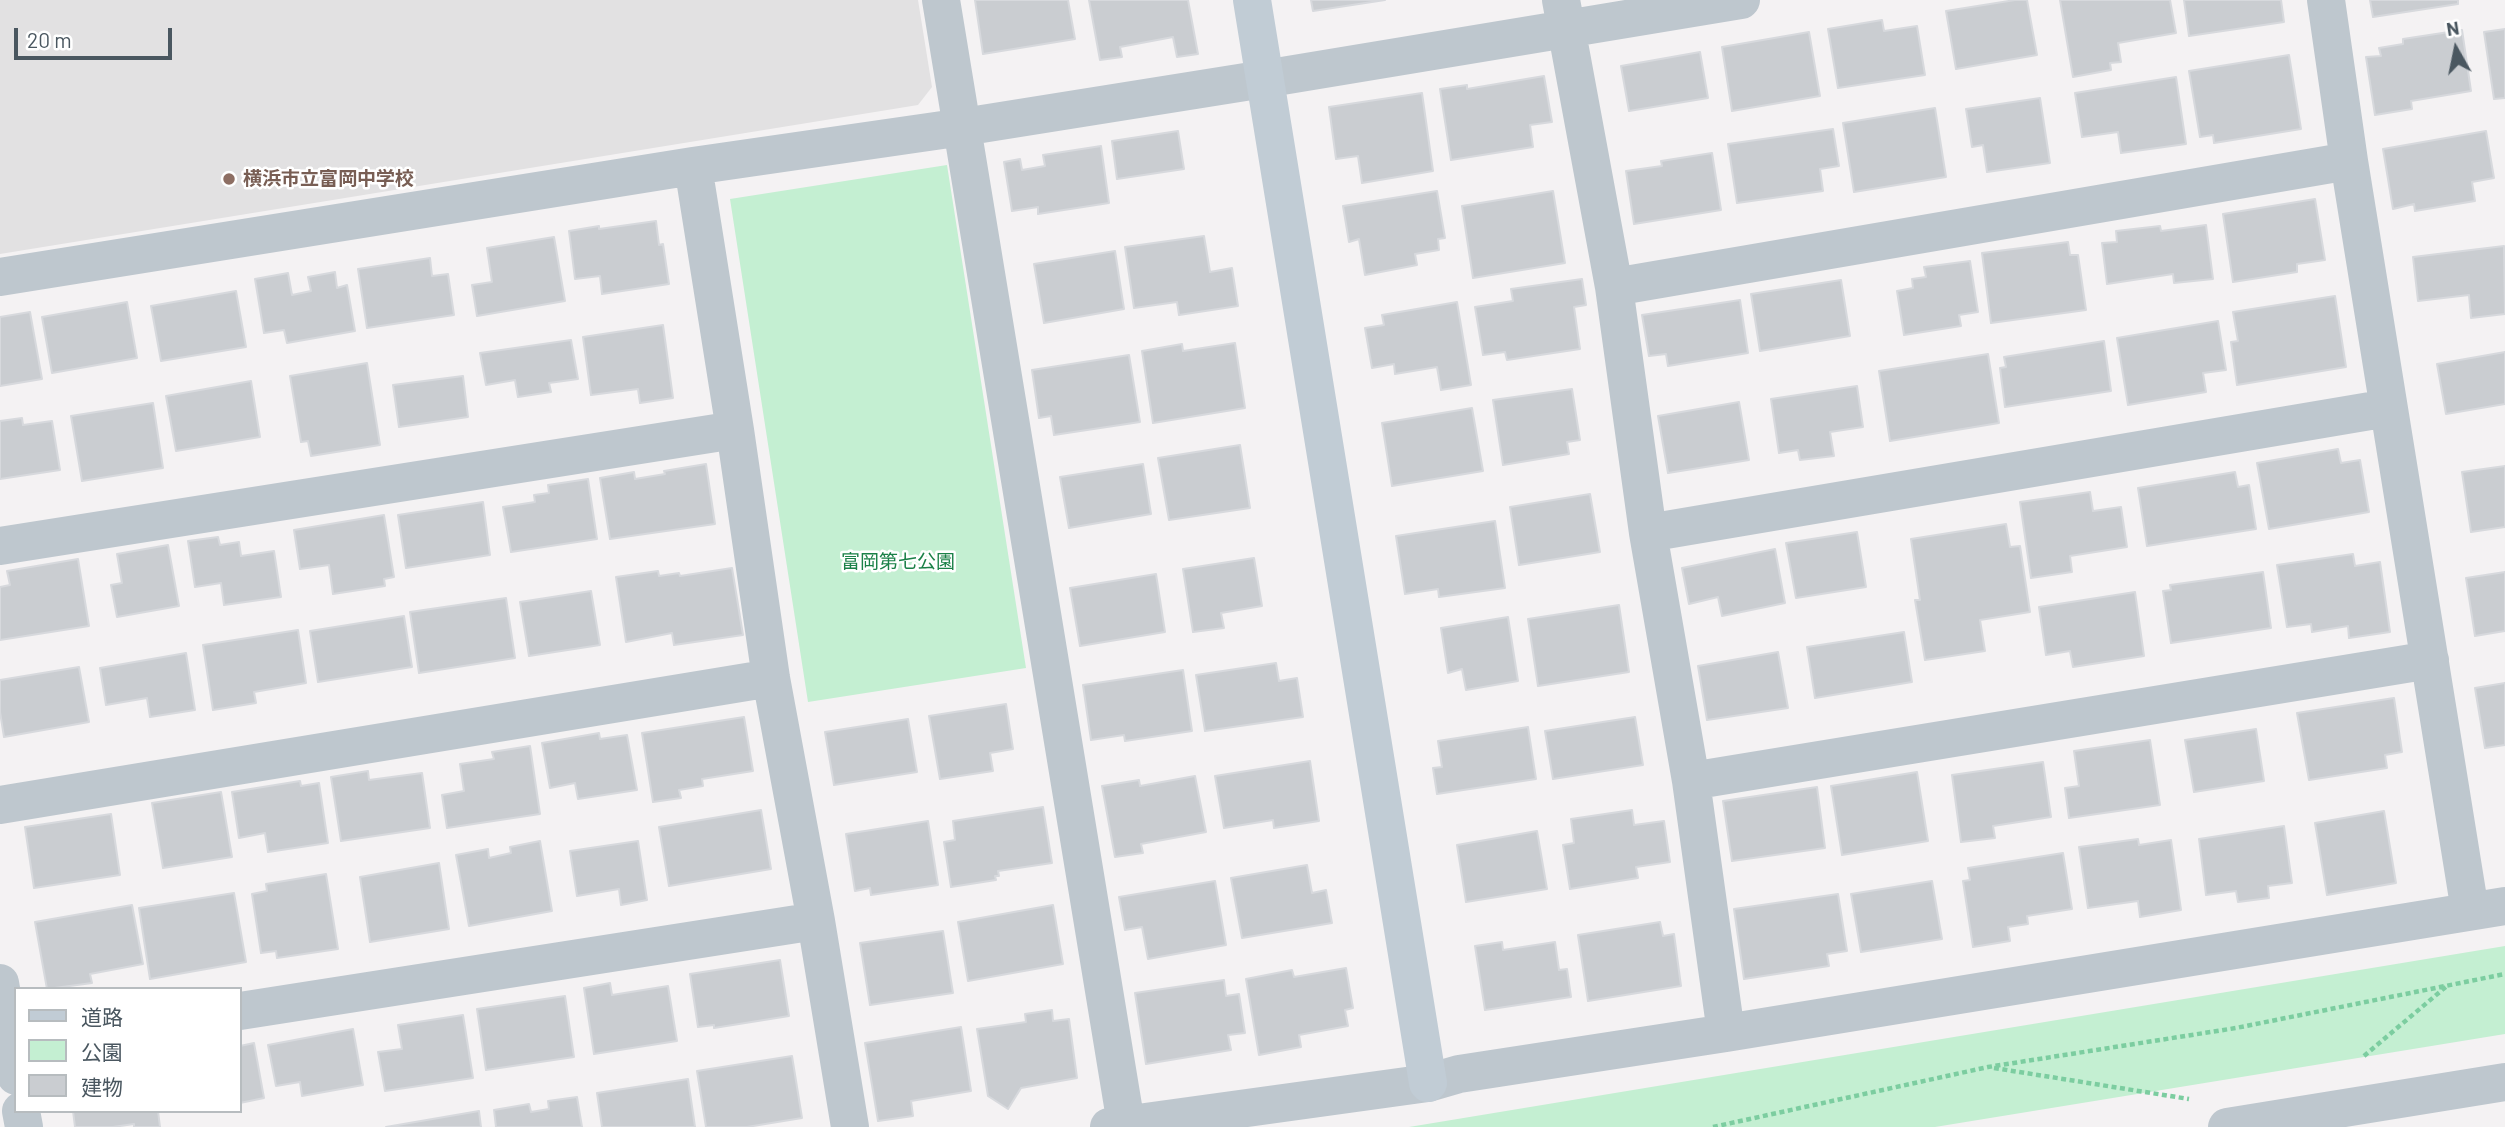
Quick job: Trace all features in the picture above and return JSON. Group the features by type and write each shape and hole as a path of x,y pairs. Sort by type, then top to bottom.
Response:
{"street":[{"path":"941,0 1117,1126 1428,1083 1459,1074 1726,1034 2488,909 2430,660 2349,161 2326,0"},
{"path":"1252,0 1428,1083"},
{"path":"0,277 693,166 1264,79 1564,15 1741,0"},
{"path":"1564,15 1614,287 1648,533 1691,781 1726,1034"},
{"path":"1614,287 2349,161"},
{"path":"693,166 771,678 816,921 850,1127"},
{"path":"1648,533 2388,408"},
{"path":"0,546 735,430"},
{"path":"1691,781 2430,660"},
{"path":"0,805 771,678"},
{"path":"242,1011 816,921"},
{"path":"0,983 14,1056"},
{"path":"2213,1114 2294,1122 2505,1083"}],"path":[{"path":"1713,1127 1988,1067 2236,1028 2505,974"},
{"path":"2355,1063 2448,984"},
{"path":"1988,1067 2213,1114"}],"shaded area":[{"name":"横浜市立富岡中学校","path":"0,0 918,0 932,87 918,105 0,254"}],"green space":[{"name":"富岡第七公園","path":"947,165 1026,668 808,702 730,199"},
{"path":"2505,946 2505,1034 1935,1127 1409,1127"}],"building":[{"path":"975,0 1068,0 1075,39 983,54"},
{"path":"1089,0 1188,0 1198,54 1177,57 1173,37 1120,47 1122,57 1100,60"},
{"path":"1311,0 1385,0 1313,11"},
{"path":"2027,0 2037,55 1956,69 1946,11"},
{"path":"2060,0 2170,0 2176,33 2118,43 2121,62 2110,63 2111,70 2073,77"},
{"path":"2184,0 2281,0 2284,22 2189,36"},
{"path":"2370,0 2458,0 2458,4 2373,17"},
{"path":"1882,20 1884,31 1917,26 1925,75 1838,88 1828,29"},
{"path":"2505,29 2505,98 2494,99 2484,32"},
{"path":"2462,30 2471,91 2411,101 2412,109 2375,115 2366,57 2381,56 2379,48 2403,44 2403,39"},
{"path":"1809,32 1820,96 1732,111 1722,47"},
{"path":"1700,52 1708,98 1629,111 1621,66"},
{"path":"2289,55 2301,129 2214,143 2213,135 2200,137 2189,71"},
{"path":"1544,76 1552,122 1530,125 1533,147 1451,160 1440,89 1467,85 1467,89"},
{"path":"2176,77 2186,144 2121,153 2118,132 2082,137 2075,93"},
{"path":"1422,93 1433,171 1362,183 1358,156 1336,159 1329,107"},
{"path":"2040,98 2050,163 1987,172 1983,145 1972,147 1966,109"},
{"path":"1935,108 1946,177 1854,192 1843,123"},
{"path":"1833,129 1839,166 1820,169 1823,191 1737,203 1728,144"},
{"path":"1178,131 1184,169 1117,179 1112,141"},
{"path":"2486,131 2494,178 2472,182 2475,201 2415,211 2414,204 2393,209 2383,149"},
{"path":"1101,146 1109,203 1038,214 1038,207 1012,211 1004,162 1020,159 1022,170 1045,166 1043,155"},
{"path":"1712,153 1721,210 1634,224 1626,171 1662,166 1661,161"},
{"path":"1437,191 1445,238 1438,239 1439,250 1415,254 1417,265 1365,275 1359,239 1349,242 1343,206"},
{"path":"1553,191 1565,263 1473,278 1462,206"},
{"path":"2315,199 2325,260 2297,264 2297,272 2233,282 2223,214"},
{"path":"656,221 659,245 663,244 669,284 602,294 600,276 575,279 569,231"},
{"path":"2206,225 2213,279 2174,283 2173,274 2107,284 2102,243 2117,242 2116,231 2160,226 2161,231"},
{"path":"1204,236 1210,272 1232,268 1238,306 1179,315 1177,302 1134,308 1125,247"},
{"path":"554,237 565,301 477,316 472,285 492,282 487,248"},
{"path":"2068,242 2070,255 2078,255 2086,310 1991,323 1982,253"},
{"path":"2504,246 2505,314 2471,318 2469,295 2418,301 2413,257"},
{"path":"1115,251 1124,309 1044,323 1034,264"},
{"path":"430,258 432,276 448,274 454,315 367,328 358,269"},
{"path":"1970,261 1978,312 1959,315 1961,326 1904,335 1897,291 1913,288 1912,279 1926,277 1924,267"},
{"path":"335,272 337,288 347,285 355,331 287,343 284,330 264,333 255,279 288,273 292,295 311,291 308,277"},
{"path":"1582,279 1586,305 1574,307 1580,349 1507,360 1505,352 1483,355 1475,307 1513,301 1511,289"},
{"path":"1841,280 1850,336 1760,351 1751,294"},
{"path":"236,291 246,347 161,361 151,306"},
{"path":"2335,296 2346,367 2237,385 2231,342 2238,341 2233,312"},
{"path":"1740,300 1748,353 1668,366 1666,354 1649,356 1642,315"},
{"path":"127,302 137,358 52,373 42,317"},
{"path":"1457,302 1471,385 1441,390 1437,367 1395,374 1394,364 1372,368 1365,328 1384,325 1382,315"},
{"path":"30,312 42,379 0,386 0,317"},
{"path":"2218,321 2226,370 2203,373 2206,392 2128,405 2117,338"},
{"path":"663,325 673,398 640,403 638,389 591,395 583,337"},
{"path":"571,340 578,379 549,383 551,392 518,397 515,380 486,385 480,353"},
{"path":"2104,341 2111,391 2005,407 2000,368 2006,367 2004,357"},
{"path":"1235,343 1245,408 1153,423 1142,351 1182,344 1183,351"},
{"path":"2505,352 2505,404 2446,414 2437,364"},
{"path":"1988,354 1999,423 1890,441 1879,371"},
{"path":"1129,355 1140,422 1054,435 1051,416 1039,418 1032,370"},
{"path":"367,363 380,445 311,456 308,441 301,442 290,376"},
{"path":"463,376 468,417 399,427 393,385"},
{"path":"251,381 260,437 176,451 166,396"},
{"path":"1857,386 1863,427 1830,432 1834,456 1800,460 1798,450 1779,453 1771,399"},
{"path":"1572,389 1580,440 1567,442 1569,454 1503,465 1493,400"},
{"path":"1739,402 1749,460 1668,473 1658,416"},
{"path":"153,403 163,468 82,481 71,416"},
{"path":"1472,408 1483,471 1392,486 1382,423"},
{"path":"22,418 23,425 52,421 60,470 0,479 0,421"},
{"path":"1240,445 1250,508 1169,520 1158,458"},
{"path":"2338,449 2341,463 2360,460 2369,512 2269,529 2257,463"},
{"path":"706,464 715,524 610,539 600,478 634,472 635,479"},
{"path":"1143,464 1151,514 1069,528 1060,477"},
{"path":"2505,466 2505,527 2471,532 2462,472"},
{"path":"2235,472 2238,487 2249,485 2256,529 2147,546 2138,488"},
{"path":"588,479 597,539 511,552 503,507 535,502 534,495 549,493 548,485"},
{"path":"2090,492 2093,511 2121,507 2127,547 2070,556 2072,572 2031,578 2020,502"},
{"path":"1590,494 1600,552 1519,565 1510,507"},
{"path":"483,502 490,555 406,568 398,515"},
{"path":"384,515 394,577 384,579 385,586 333,594 329,565 300,569 294,530"},
{"path":"1495,521 1505,588 1439,597 1438,589 1405,594 1396,536"},
{"path":"2006,524 2010,547 2020,546 2030,612 1980,620 1985,651 1925,660 1915,600 1920,600 1911,539"},
{"path":"1857,532 1866,587 1796,598 1786,543"},
{"path":"218,537 220,545 239,542 241,556 274,551 281,597 224,605 221,583 195,587 188,541"},
{"path":"168,545 179,606 117,617 111,585 122,583 117,554"},
{"path":"1775,549 1785,603 1722,616 1718,597 1689,604 1682,568"},
{"path":"2353,554 2355,566 2380,562 2390,632 2349,638 2348,626 2312,632 2311,624 2287,627 2277,565"},
{"path":"1254,558 1262,606 1221,613 1224,628 1193,632 1183,569"},
{"path":"78,559 89,626 0,640 0,587 10,585 7,571"},
{"path":"732,568 743,635 674,645 672,633 626,642 616,577 658,571 659,576 679,573 680,576"},
{"path":"2263,572 2271,628 2171,643 2163,591 2171,590 2170,585"},
{"path":"2505,572 2505,631 2475,636 2466,578"},
{"path":"1156,574 1165,632 1080,646 1070,588"},
{"path":"591,591 600,645 529,656 520,602"},
{"path":"2135,592 2144,656 2073,667 2070,651 2046,655 2039,607"},
{"path":"506,598 515,658 419,673 410,612"},
{"path":"1619,605 1629,672 1538,686 1528,619"},
{"path":"404,616 412,667 318,682 310,631"},
{"path":"1508,617 1518,681 1466,690 1462,669 1448,673 1441,628"},
{"path":"298,630 306,683 254,692 256,703 213,710 203,645"},
{"path":"1904,632 1912,682 1815,698 1807,647"},
{"path":"1778,652 1788,708 1707,720 1698,666"},
{"path":"186,653 195,710 150,717 147,698 106,705 100,668"},
{"path":"1276,663 1279,681 1297,678 1303,717 1205,731 1196,675"},
{"path":"79,667 89,722 4,737 0,712 0,680"},
{"path":"1183,670 1192,731 1125,741 1124,735 1091,740 1083,685"},
{"path":"2505,683 2505,745 2485,748 2475,688"},
{"path":"2394,698 2402,752 2385,755 2387,768 2309,780 2297,713"},
{"path":"1006,704 1013,749 990,753 993,771 940,779 929,716"},
{"path":"744,717 753,771 702,779 703,786 679,790 681,798 653,802 642,733"},
{"path":"1635,717 1643,765 1553,779 1545,731"},
{"path":"908,719 917,772 834,785 825,732"},
{"path":"1528,727 1536,779 1437,794 1433,768 1442,767 1438,741"},
{"path":"2256,729 2264,781 2194,792 2185,740"},
{"path":"599,733 600,739 627,735 637,790 578,799 575,783 550,788 542,743"},
{"path":"2150,740 2160,805 2069,818 2065,788 2079,786 2074,751"},
{"path":"530,746 540,814 447,828 442,795 464,791 460,764 494,759 492,752"},
{"path":"1310,761 1319,821 1274,828 1273,820 1224,828 1215,776"},
{"path":"2043,762 2051,817 1993,826 1995,838 1961,842 1952,775"},
{"path":"368,771 369,780 422,773 430,828 341,841 331,777"},
{"path":"1917,772 1928,841 1842,855 1831,786"},
{"path":"1195,776 1206,832 1141,844 1143,853 1115,857 1102,786 1139,780 1140,786"},
{"path":"300,781 301,786 319,783 328,843 268,852 265,833 239,838 232,792"},
{"path":"1817,787 1825,848 1732,861 1723,801"},
{"path":"221,792 232,857 163,868 152,803"},
{"path":"1043,807 1052,863 998,871 996,880 951,887 944,842 955,840 953,821"},
{"path":"761,810 771,869 669,886 659,827"},
{"path":"1632,810 1634,825 1664,821 1670,862 1636,867 1638,878 1570,889 1563,845 1574,843 1571,819"},
{"path":"2384,811 2396,883 2327,895 2315,823"},
{"path":"111,814 120,875 34,888 25,827"},
{"path":"928,821 938,885 871,895 870,888 855,891 846,834"},
{"path":"2284,826 2292,883 2268,886 2269,898 2238,902 2236,891 2206,895 2199,839"},
{"path":"1537,831 1547,889 1466,902 1457,845"},
{"path":"2138,839 2139,845 2171,840 2181,910 2140,917 2138,901 2088,908 2079,847"},
{"path":"540,841 552,911 469,926 456,855 488,849 489,858 511,853 510,847"},
{"path":"638,841 647,900 621,905 619,889 577,896 570,851"},
{"path":"2063,853 2072,909 2027,916 2028,924 2008,927 2010,941 1973,947 1963,881 1970,880 1968,868"},
{"path":"439,863 449,929 370,942 360,877"},
{"path":"1307,865 1312,893 1326,890 1332,923 1242,938 1231,878"},
{"path":"326,874 338,949 277,958 276,951 261,953 252,894 267,891 266,884"},
{"path":"1215,881 1226,945 1148,959 1142,927 1125,930 1119,897"},
{"path":"1932,881 1942,939 1861,952 1851,894"},
{"path":"234,893 246,962 150,979 139,908"},
{"path":"1838,894 1847,951 1827,954 1829,966 1744,979 1734,909"},
{"path":"132,905 143,964 90,974 92,983 47,987 35,922"},
{"path":"1053,905 1063,964 968,981 958,922"},
{"path":"1660,922 1663,936 1674,934 1681,986 1588,1001 1578,935"},
{"path":"943,931 953,993 870,1005 860,943"},
{"path":"1502,942 1503,950 1555,942 1559,970 1567,969 1571,997 1485,1010 1475,946"},
{"path":"780,960 789,1016 714,1028 714,1025 698,1027 690,974"},
{"path":"1346,968 1353,1008 1345,1010 1348,1026 1299,1035 1301,1047 1259,1055 1246,979 1292,970 1294,977"},
{"path":"1224,980 1226,996 1239,994 1245,1033 1228,1035 1231,1050 1146,1064 1135,993"},
{"path":"610,983 612,995 668,986 677,1041 594,1054 584,988"},
{"path":"565,996 574,1057 486,1070 477,1009"},
{"path":"1052,1010 1053,1021 1069,1019 1077,1078 1021,1088 1008,1109 988,1096 977,1029 1026,1022 1025,1014"},
{"path":"463,1015 473,1078 385,1091 378,1052 402,1049 398,1025"},
{"path":"961,1027 971,1091 911,1101 913,1116 878,1121 865,1043"},
{"path":"353,1029 363,1085 302,1096 300,1082 276,1086 268,1045"},
{"path":"254,1043 264,1098 242,1103 242,1046"},
{"path":"792,1056 802,1118 747,1127 706,1127 697,1071"},
{"path":"688,1079 695,1127 602,1127 597,1093"},
{"path":"577,1097 582,1127 496,1127 494,1110 529,1104 531,1112 549,1109 548,1101"},
{"path":"479,1111 481,1127 386,1127"},
{"path":"73,1113 158,1113 160,1127 134,1127 134,1124 75,1127"}],"place":[{"name":"横浜市立富岡中学校","path":"229,179"}]}
